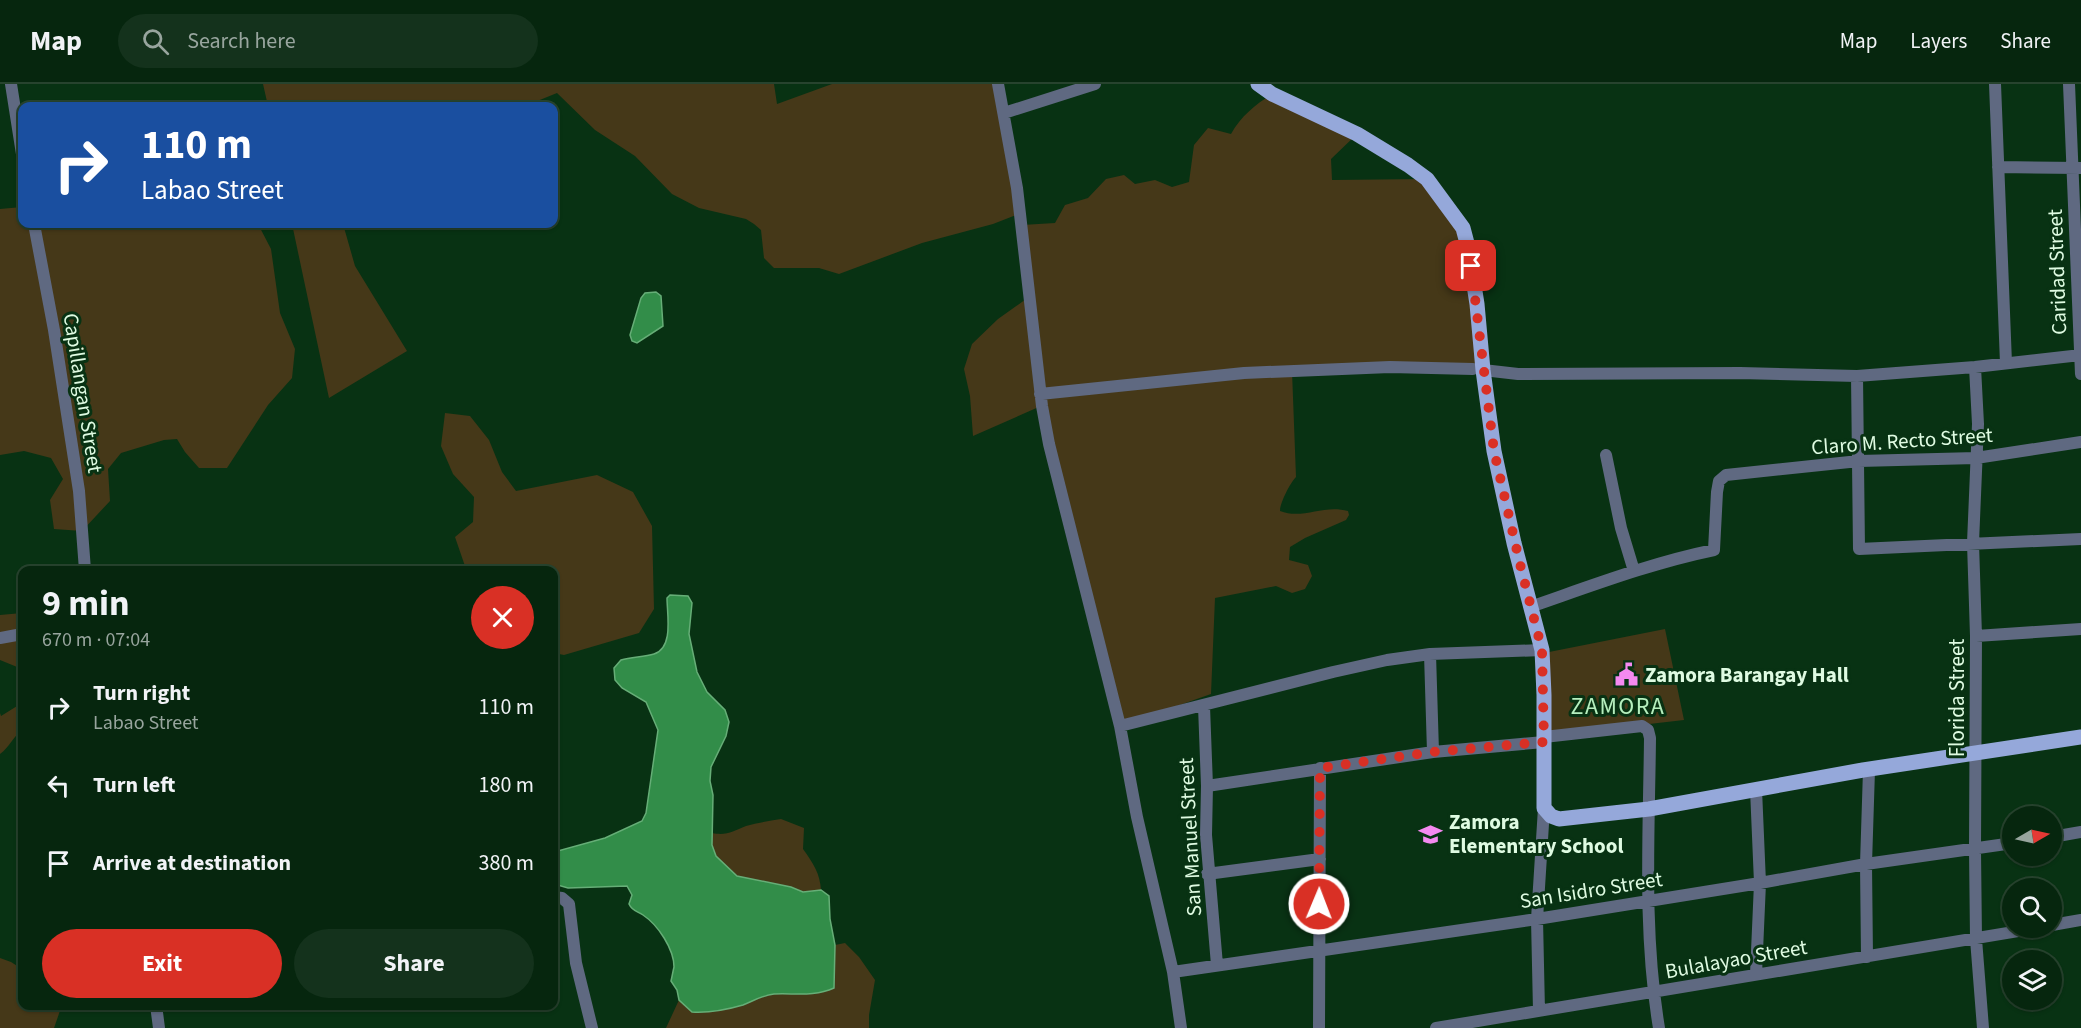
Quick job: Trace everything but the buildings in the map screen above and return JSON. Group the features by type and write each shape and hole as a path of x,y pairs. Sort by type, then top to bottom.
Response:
{"main road":[{"path":"1258,84 1272,94 1357,134 1408,165 1427,179 1463,228 1477,303 1478,370 1494,451 1542,650 1545,808 1551,816 1559,819 1649,809 1869,770 2081,737"}],"street":[{"path":"12,84 18,126"},
{"path":"998,84 1019,196 1040,394 1049,444 1120,726 1137,817 1173,972 1181,1028"},
{"path":"1004,113 1095,84"},
{"path":"1995,84 2006,363"},
{"name":"Caridad Street","path":"2069,84 2077,169 2081,374"},
{"path":"1998,167 2077,169"},
{"name":"Capillangan Street","path":"35,228 54,330 79,491 85,566"},
{"path":"1040,394 1244,373 1390,367 1478,370 1518,374 1740,372 1857,376 1975,367 2080,355"},
{"name":"Florida Street","path":"1975,367 1978,424 1973,543 1977,636 1975,850 1976,939 1981,1028"},
{"path":"1857,376 1859,549 2081,539"},
{"name":"Claro M. Recto Street","path":"1634,571 1714,550 1717,492 1719,482 1726,475 1859,461 1976,458 2081,442"},
{"path":"1530,607 1634,571 1621,528 1606,455"},
{"path":"1977,636 2081,629"},
{"path":"0,638 18,635"},
{"path":"1120,726 1334,672 1430,654 1542,650"},
{"path":"1430,654 1433,752"},
{"name":"San Manuel Street","path":"1204,706 1206,835 1217,965"},
{"path":"1207,786 1433,752 1642,726 1646,728 1650,738 1647,902 1653,993 1659,1028"},
{"path":"1319,1028 1320,768"},
{"path":"1867,957 1866,864 1869,770"},
{"path":"1756,789 1760,883 1756,974"},
{"path":"1539,1011 1537,919 1545,808"},
{"path":"2062,835 2081,832"},
{"name":"San Isidro Street","path":"1173,972 1537,919 1866,864 2002,845"},
{"path":"1208,874 1320,860"},
{"path":"558,898 569,904 576,963 592,1028"},
{"path":"2062,924 2081,920"},
{"name":"Bulalayao Street","path":"1436,1028 2002,934"},
{"path":"157,1010 159,1028"}],"shaded area":[{"path":"263,84 774,84 777,104 832,84 998,84 1021,213 993,224 922,243 839,274 819,268 774,268 764,258 761,230 754,224 746,219 699,208 672,194 635,156 595,130 557,93 535,102 267,102"},
{"path":"1272,94 1357,134 1331,159 1332,180 1427,179 1463,228 1483,370 1292,371 1296,477 1286,493 1280,511 1297,514 1339,509 1348,511 1349,515 1346,520 1290,547 1289,560 1308,565 1312,576 1305,589 1292,593 1276,586 1215,598 1211,694 1120,726 1041,406 973,436 970,396 964,369 972,344 998,319 1029,297 1022,225 1055,223 1065,205 1088,198 1106,179 1124,175 1135,184 1155,180 1172,187 1189,182 1194,145 1208,128 1231,134 1249,111"},
{"path":"18,207 18,228 260,228 271,249 280,313 295,349 292,378 268,405 227,468 199,468 177,439 164,440 121,453 108,469 110,501 82,531 54,529 50,500 63,479 51,458 24,451 0,455 0,209"},
{"path":"293,228 344,228 355,266 407,351 329,398"},
{"path":"656,292 661,296 663,326 637,343 632,341 630,335 641,298 645,293"},
{"path":"445,413 470,416 489,440 502,472 516,491 597,475 633,492 652,526 654,609 639,633 564,655 558,654 558,566 465,566 455,537 473,522 474,497 453,474 441,446"},
{"path":"670,595 688,596 692,603 689,634 697,672 707,692 725,710 729,722 726,736 711,767 712,845 716,856 737,876 791,887 803,892 821,890 829,896 830,919 835,945 834,988 827,991 812,994 774,994 730,1008 711,1012 692,1012 679,1000 677,990 671,981 674,967 668,945 654,925 630,906 632,895 627,886 568,888 558,885 558,851 605,838 642,821 646,813 658,730 646,702 622,688 615,680 614,668 621,660 660,651 667,638 667,598"},
{"path":"18,613 18,667 0,660 0,615"},
{"path":"1665,629 1684,720 1545,736 1539,654"},
{"path":"18,705 18,734 0,754 0,713 1,716"},
{"path":"781,819 804,828 803,849 815,868 821,890 803,892 791,887 737,876 716,856 712,845 712,833 726,833 746,826"},
{"path":"845,943 859,957 875,980 869,1028 666,1028 679,1000 692,1012 711,1012 743,1005 770,995 811,993 834,988 835,945"},
{"path":"0,958 18,966 18,1010 60,1010 54,1028 0,1028"}],"place":[{"name":"Zamora Barangay Hall","path":"1627,675"},
{"name":"Zamora Elementary School","path":"1431,834"}],"district":[{"name":"ZAMORA","path":"1618,706"}],"route":[{"path":"1319,904 1320,768 1433,752 1544,742 1542,650 1503,496 1494,451 1471,266"}]}
